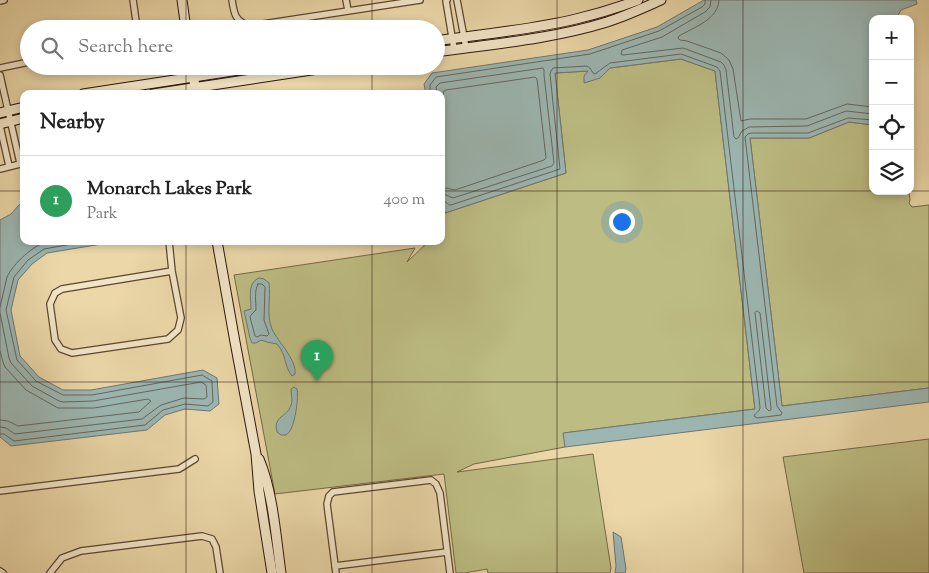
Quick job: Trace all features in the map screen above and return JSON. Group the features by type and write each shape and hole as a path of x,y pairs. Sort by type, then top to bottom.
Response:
{"street":[{"path":"0,1 4,0"},
{"path":"133,0 136,20"},
{"path":"182,0 185,20"},
{"path":"232,0 234,12 239,20"},
{"path":"346,0 348,10"},
{"path":"287,20 420,0"},
{"path":"447,0 454,49"},
{"path":"457,0 466,48"},
{"path":"445,39 537,27 589,16 638,0"},
{"path":"445,50 578,30 608,22 661,0"},
{"path":"447,9 459,8"},
{"path":"526,39 538,32 588,22 590,20 589,16"},
{"path":"0,68 20,64"},
{"path":"109,90 206,75"},
{"path":"193,77 196,90 285,75"},
{"path":"0,76 4,112 10,122 20,156"},
{"path":"4,112 20,108"},
{"path":"9,166 0,125 20,119"},
{"path":"0,169 20,163"},
{"path":"169,245 181,318 178,330 168,339 72,353 61,349 55,340 50,304 54,294 62,289 172,271"},
{"path":"218,245 256,454 259,491 272,573"},
{"path":"256,454 264,471 269,489 281,573"},
{"path":"0,491 179,469 194,459"},
{"path":"336,573 326,504 328,496 333,492 431,480 436,484 440,493 450,573"},
{"path":"50,573 62,558 81,551 202,536 212,539 216,547 220,573"},
{"path":"335,566 447,552"}],"green space":[{"path":"681,59 715,71 755,409 564,433 565,447 474,464 457,472 593,454 611,568 610,573 488,573 487,569 456,573 444,474 275,494 234,275 415,248 407,262 425,245 445,245 445,213 566,173 555,73 589,71 600,78 610,68"},
{"path":"849,122 869,124 869,195 909,195 909,203 912,207 929,205 929,388 782,406 750,138 809,138"},
{"path":"929,439 929,573 804,573 783,457"}],"water":[{"path":"704,0 916,0 917,4 901,10 898,15 869,15 869,124 849,122 809,138 750,138 782,406 929,388 929,402 565,447 563,433 755,409 715,71 681,59 610,68 600,78 584,83 584,76 588,71 555,73 566,173 445,213 445,90 425,90 424,84 431,75 445,75 445,71 588,50 657,27"},
{"path":"19,205 20,245 96,245 47,253 32,264 18,280 11,310 20,356 39,377 63,390 91,390 203,370 217,378 219,404 210,411 185,409 165,415 147,430 11,446 0,437 0,220 11,214"},
{"path":"259,278 269,283 270,323 293,363 295,374 292,376 277,344 261,340 252,343 250,338 244,311 251,309 251,287 255,280"},
{"path":"294,387 297,389 297,398 294,421 290,432 286,435 281,435 277,432 277,422 291,405 291,389"},
{"path":"613,532 621,537 625,573 615,573"}],"place":[{"name":"Monarch Lakes Park","path":"317,381"}]}
